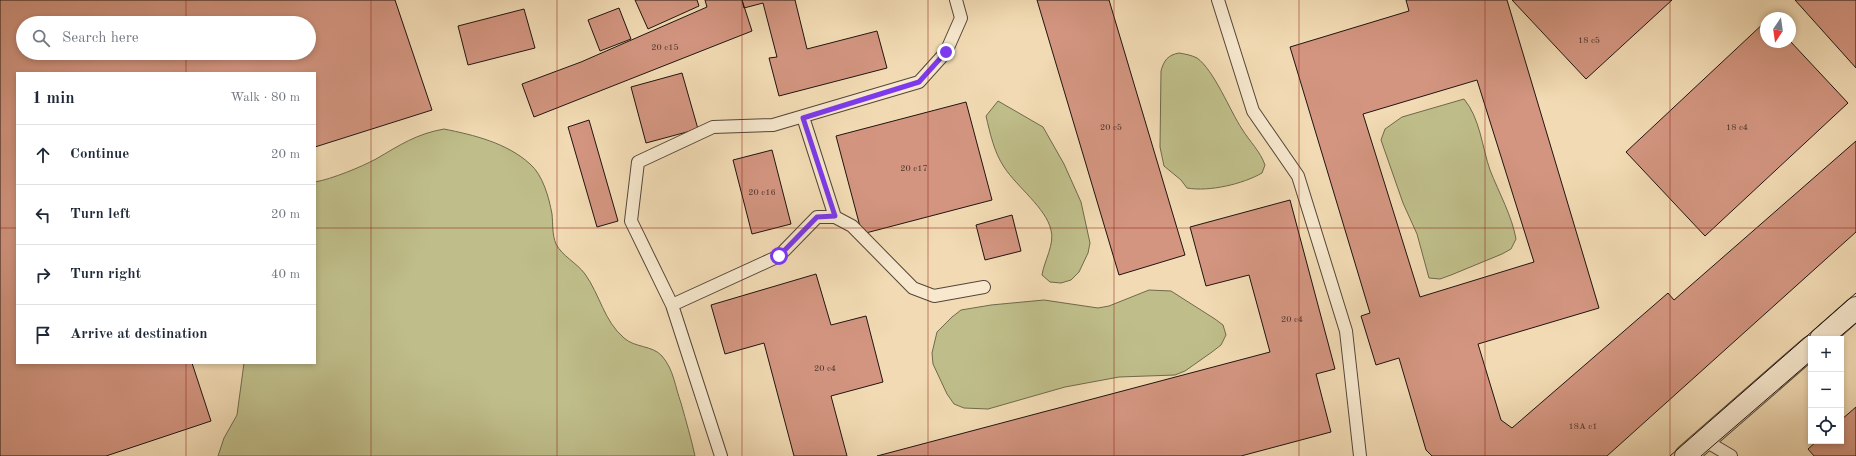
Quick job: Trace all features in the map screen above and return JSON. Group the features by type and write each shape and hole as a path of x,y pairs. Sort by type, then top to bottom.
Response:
{"street":[{"path":"1824,336 1856,308"},
{"path":"1686,456 1808,350"}],"lane":[{"path":"721,456 672,305 631,221 638,162 713,127 774,125 803,118 919,82 946,52 961,18 956,0"},
{"path":"1218,0 1253,111 1298,176 1346,331 1360,456"},
{"path":"803,118 835,216"},
{"path":"672,305 779,256 817,217 835,216 852,226 914,288 934,296 984,286"},
{"path":"1704,440 1731,456"}],"shaded area":[{"path":"1179,53 1197,58 1210,72 1237,121 1263,160 1265,165 1262,173 1236,184 1215,188 1196,189 1187,188 1181,180 1164,166 1160,147 1161,71 1167,59 1172,55"},
{"path":"1464,99 1474,115 1490,170 1508,213 1516,239 1511,249 1502,254 1440,279 1429,278 1417,234 1403,203 1381,140 1385,129 1402,117"},
{"path":"998,101 1043,127 1064,164 1081,202 1090,243 1088,253 1079,272 1071,280 1061,283 1050,282 1042,275 1052,241 1051,230 1043,214 1010,175 998,155 986,116"},
{"path":"444,129 478,137 501,145 521,157 535,169 542,180 547,194 552,214 556,244 585,274 595,290 607,316 617,331 628,341 658,352 666,361 674,379 695,456 218,456 224,438 237,415 244,364 316,364 316,182 338,176 363,166 417,137"},
{"path":"1149,290 1171,291 1223,325 1226,335 1221,345 1185,371 1175,375 1119,377 1065,387 988,409 964,408 954,404 947,394 933,364 932,353 937,332 961,310 991,305 1044,300 1098,308 1109,306"}],"building":[{"path":"0,0 395,0 432,110 316,147 316,72 16,72 16,364 192,364 211,421 106,456 0,456"},
{"path":"635,0 697,0 699,6 648,29"},
{"path":"705,0 742,0 752,31 534,117 522,84 581,62 707,7"},
{"path":"742,0 795,0 807,49 877,31 887,68 779,96 769,58 777,57 763,3 744,8"},
{"path":"1037,0 1109,0 1185,255 1119,275"},
{"path":"1406,0 1507,0 1599,308 1478,344 1501,420 1512,428 1668,293 1674,300 1856,141 1856,232 1607,456 1432,456 1426,450 1399,358 1376,365 1361,316 1370,313 1290,47 1409,11","holes":["1477,80 1534,262 1420,297 1363,114"]},
{"path":"1512,0 1672,0 1586,79"},
{"path":"1795,0 1856,0 1856,68"},
{"path":"619,8 631,39 600,51 588,20"},
{"path":"524,9 535,48 468,65 458,26"},
{"path":"1760,27 1760,48 1796,47 1848,103 1705,236 1626,152"},
{"path":"682,73 698,129 646,143 631,87"},
{"path":"966,102 992,200 862,234 836,136"},
{"path":"589,120 618,221 597,227 568,127"},
{"path":"772,150 791,224 752,234 733,160"},
{"path":"1290,200 1335,369 1316,374 1331,432 1241,456 877,456 1270,352 1249,275 1206,286 1190,227"},
{"path":"1012,215 1021,251 985,260 976,225"},
{"path":"816,274 831,325 866,316 883,382 831,396 847,456 794,456 764,343 725,354 711,305"},
{"path":"1856,407 1856,456 1814,456 1808,449 1814,444 1844,444 1844,417"}],"tram line":[{"path":"1670,456 1856,293"},
{"path":"1841,336 1856,323"},
{"path":"1701,456 1808,364"}],"route":[{"path":"779,256 817,217 835,216 803,118 919,82 946,52"}]}
